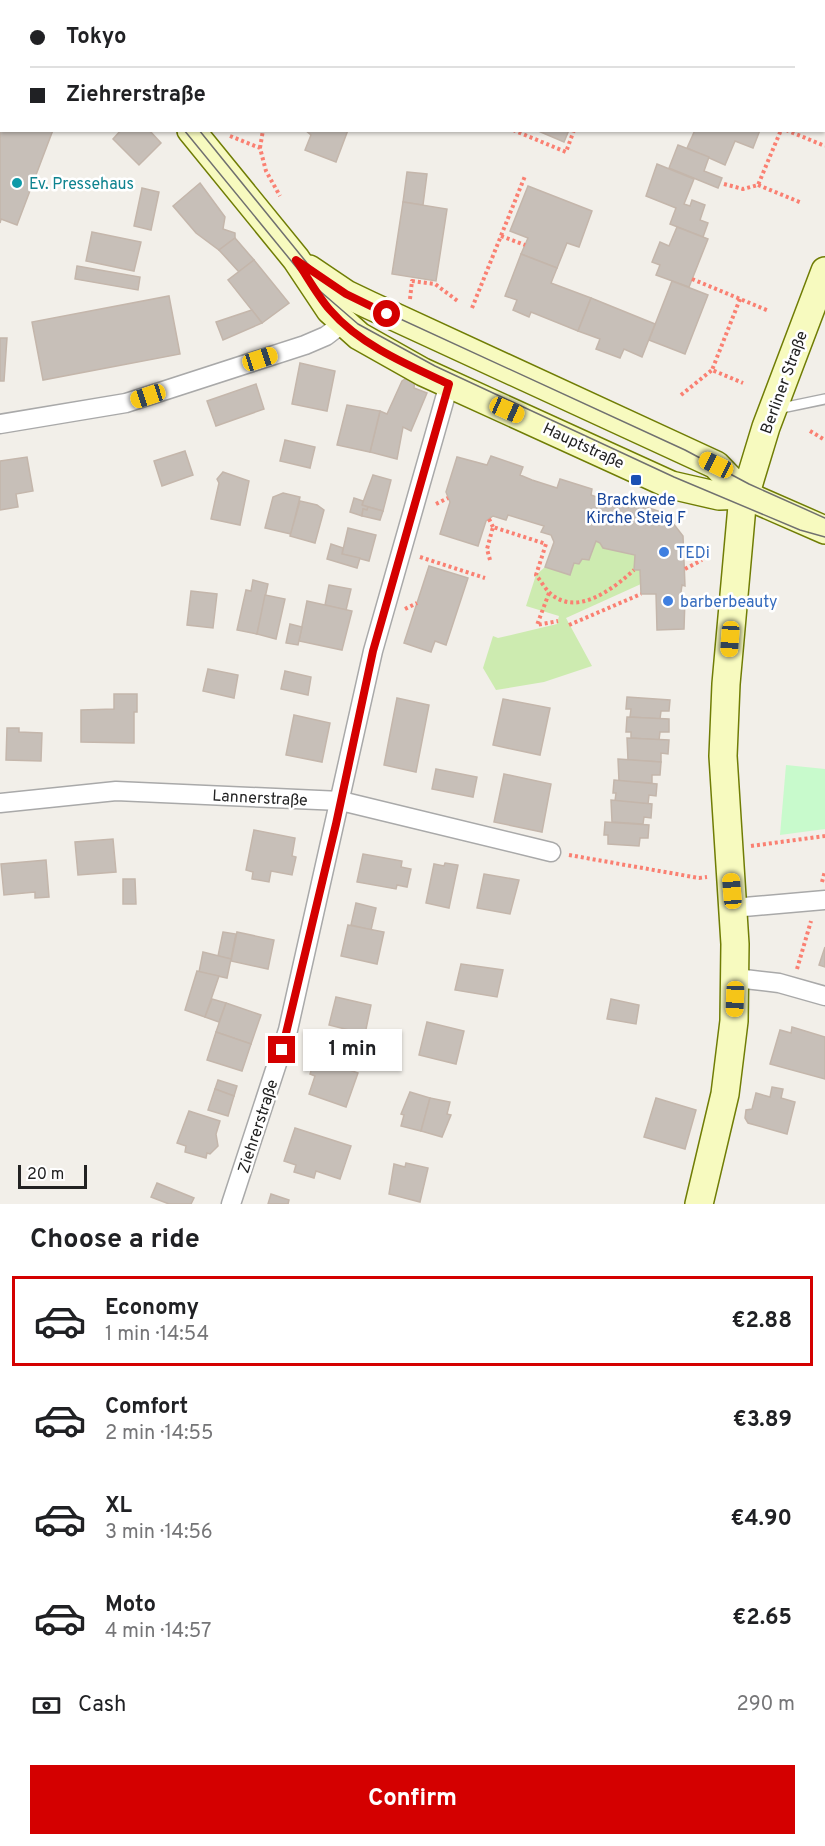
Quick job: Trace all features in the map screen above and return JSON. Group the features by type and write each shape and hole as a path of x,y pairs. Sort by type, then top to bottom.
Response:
{"street":[{"name":"Hauptstraße","path":"193,132 296,260 330,310 343,323 373,345 449,384 671,485 719,496 745,495"},
{"name":"Hauptstraße","path":"296,260 346,294 716,465 745,495 825,530"},
{"name":"Berliner Straße","path":"699,1204 725,1094 733,1032 736,978 724,788 724,720 735,562 745,495 772,410 825,271"},
{"path":"0,424 126,403 305,345 326,336 343,323"},
{"name":"Ziehrerstraße","path":"231,1204 288,1030 373,651 449,384"},
{"name":"Lannerstraße","path":"0,803 116,791 341,801 551,852"},
{"path":"733,908 821,900"},
{"path":"736,978 792,986 825,996"}],"lane":[{"path":"772,410 825,399"}],"path":[{"path":"226,132 230,137 261,148"},
{"path":"263,132 261,148 266,171 284,201"},
{"path":"518,132 566,152 573,132"},
{"path":"758,185 780,132"},
{"path":"791,132 825,146"},
{"path":"472,308 525,176"},
{"path":"724,184 743,189 758,185 802,203"},
{"path":"501,236 525,245"},
{"path":"408,308 413,279 435,284 459,302"},
{"path":"692,279 769,311"},
{"path":"681,395 712,370 740,299"},
{"path":"712,370 743,383"},
{"path":"810,431 825,440"},
{"path":"489,519 493,527 487,549 490,560"},
{"path":"493,527 546,544"},
{"path":"552,538 546,544 536,575 549,593 556,597 581,601 609,591 634,570"},
{"path":"417,556 484,578"},
{"path":"685,569 702,560"},
{"path":"549,593 537,625 558,621"},
{"path":"569,625 641,594"},
{"path":"551,852 699,878 730,862 825,836"},
{"path":"792,986 821,900"}],"green space":[{"path":"596,541 603,548 635,555 634,570 640,570 641,584 566,618 592,666 544,682 496,690 483,668 493,636 498,638 557,624 559,616 526,606 536,575 545,567 570,575 574,563 579,564 582,559 589,560"},
{"path":"786,765 825,769 825,829 780,835"}],"building":[{"name":"Ev. Pressehaus","path":"0,132 52,132 17,225 1,219 0,223"},
{"path":"119,132 151,132 161,143 139,165 113,139"},
{"path":"307,132 347,132 336,162 305,150 311,135"},
{"path":"541,132 568,132 564,142"},
{"path":"694,132 759,132 753,148 735,141 725,165 687,148"},
{"path":"678,145 709,157 704,171 722,178 718,188 669,168"},
{"path":"657,164 694,179 684,204 690,206 692,200 705,205 700,220 708,223 703,237 670,224 676,208 646,196"},
{"path":"407,172 427,174 423,205 403,202"},
{"path":"200,183 225,217 223,229 235,233 235,238 219,250 196,233 173,206"},
{"path":"528,186 592,211 579,247 567,243 557,268 521,254 528,238 510,231"},
{"path":"142,188 159,192 151,230 134,226"},
{"path":"403,202 447,209 436,281 392,274"},
{"path":"677,227 708,239 689,287 656,275 660,265 652,262 660,242 669,246"},
{"path":"92,232 141,242 134,271 86,261"},
{"path":"235,238 254,260 239,272 219,250"},
{"path":"521,254 557,268 551,283 591,298 578,331 531,312 529,317 513,310 517,300 505,296"},
{"path":"254,260 289,303 262,323 228,280"},
{"path":"77,266 140,277 138,290 75,279"},
{"path":"672,281 708,295 685,354 649,340"},
{"path":"169,296 180,354 43,380 32,322"},
{"path":"591,298 655,324 642,357 624,349 620,358 596,349 600,339 578,331"},
{"path":"252,310 262,323 223,340 216,322"},
{"path":"0,338 7,338 4,381 0,381"},
{"path":"300,363 335,371 327,411 292,404"},
{"path":"408,377 415,380 414,388 427,393 411,431 403,427 397,459 370,452 380,411 387,414 402,381"},
{"path":"256,384 264,409 216,426 207,401"},
{"path":"347,405 380,411 370,452 337,445"},
{"path":"285,440 315,447 310,468 280,461"},
{"path":"185,451 193,475 162,486 154,461"},
{"path":"491,456 523,467 520,475 532,480 557,488 560,479 592,489 591,495 628,508 631,502 661,512 660,518 672,522 683,536 685,586 682,585 680,599 685,599 684,629 657,630 656,594 641,594 640,570 634,570 635,555 603,548 596,541 589,560 582,559 579,564 574,563 570,575 545,567 554,542 551,535 541,532 544,526 508,515 506,520 493,516 486,521 478,546 440,534 450,502 446,492 457,457 487,465"},
{"path":"27,457 33,491 16,494 18,507 0,510 0,461"},
{"path":"223,472 249,481 240,525 211,519 219,483 217,479"},
{"path":"373,475 391,480 383,511 362,505"},
{"path":"283,493 300,497 291,534 265,528 273,497"},
{"path":"354,498 363,501 362,505 368,507 367,510 363,509 362,516 350,512"},
{"path":"300,501 317,505 324,510 315,543 290,536"},
{"path":"368,507 383,511 380,520 362,516 363,509 367,510"},
{"path":"348,528 376,535 369,561 342,554"},
{"path":"331,544 343,548 342,554 360,558 357,568 327,559"},
{"path":"429,566 468,578 446,645 435,641 431,652 404,643"},
{"path":"253,580 268,584 257,634 237,630 246,590 251,591"},
{"path":"329,585 351,589 346,610 325,605"},
{"path":"191,591 217,594 213,628 187,625"},
{"path":"265,595 285,599 276,639 257,634"},
{"path":"307,601 352,611 342,650 299,641"},
{"path":"290,624 302,627 298,645 286,643"},
{"path":"208,669 238,675 234,698 203,691"},
{"path":"285,671 311,677 308,695 281,689"},
{"path":"114,694 137,694 137,712 134,712 134,743 81,742 81,710 114,709"},
{"path":"627,697 670,700 669,711 661,711 660,719 630,717 631,709 626,709"},
{"path":"397,698 429,705 416,772 384,765"},
{"path":"503,699 550,708 540,755 493,745"},
{"path":"294,715 330,723 322,762 286,755"},
{"path":"627,717 669,719 669,732 660,732 659,740 631,738 631,732 626,732"},
{"path":"7,728 19,728 19,732 42,733 41,761 6,760"},
{"path":"627,738 669,740 668,754 661,753 661,762 628,760"},
{"path":"618,759 661,762 660,775 652,775 652,783 619,781"},
{"path":"436,769 477,777 473,797 432,789"},
{"path":"504,774 551,784 542,832 494,822"},
{"path":"614,780 657,784 656,796 649,795 648,804 615,801"},
{"path":"611,800 652,804 651,818 644,817 643,824 612,822"},
{"path":"605,822 649,825 648,838 640,838 639,846 608,844 608,835 604,835"},
{"path":"254,830 295,838 292,856 296,857 292,875 271,871 269,882 252,879 253,872 246,870"},
{"path":"113,839 116,872 78,875 75,842"},
{"path":"363,854 402,861 401,867 411,869 407,887 397,885 396,889 357,882"},
{"path":"46,860 49,897 35,898 35,892 4,895 1,864"},
{"path":"445,863 458,865 449,908 426,903 434,864 444,866"},
{"path":"484,874 519,880 510,914 477,908"},
{"path":"123,879 135,879 136,904 123,904"},
{"path":"356,903 376,908 371,930 351,925"},
{"path":"348,925 384,932 377,964 341,956"},
{"path":"223,932 236,934 231,959 218,956"},
{"path":"237,932 274,940 268,969 231,961"},
{"path":"825,947 825,967 819,965"},
{"path":"203,952 231,959 227,978 199,972"},
{"path":"461,964 503,970 497,997 455,990"},
{"path":"197,971 219,976 205,1017 185,1010"},
{"path":"336,997 371,1005 365,1034 329,1025"},
{"path":"212,999 226,1003 219,1022 205,1017"},
{"path":"611,999 639,1005 636,1024 607,1019"},
{"path":"226,1003 261,1015 251,1044 216,1032"},
{"path":"427,1022 464,1031 456,1064 419,1055"},
{"path":"792,1027 825,1037 825,1079 770,1064 780,1030 791,1033"},
{"path":"216,1032 251,1044 242,1071 207,1060"},
{"path":"321,1060 358,1073 346,1107 309,1094 315,1076 310,1074 314,1062 319,1064"},
{"path":"218,1080 237,1086 234,1096 215,1089"},
{"path":"772,1087 783,1089 781,1098 795,1102 787,1134 748,1123 745,1118 746,1110 752,1109 756,1093 770,1097"},
{"path":"215,1089 234,1096 228,1116 208,1110"},
{"path":"410,1092 430,1098 421,1131 401,1126 404,1115 401,1114"},
{"path":"430,1098 450,1102 447,1114 451,1115 442,1137 421,1131"},
{"path":"656,1098 696,1110 685,1149 644,1137"},
{"path":"189,1111 220,1121 216,1134 218,1146 210,1154 207,1153 206,1158 185,1152 186,1146 177,1143"},
{"path":"295,1128 351,1146 340,1179 316,1171 314,1178 294,1172 296,1165 284,1161"},
{"path":"406,1163 428,1168 420,1202 389,1194 394,1164 405,1167"},
{"path":"157,1183 194,1198 191,1204 169,1204 151,1197"},
{"path":"271,1194 289,1200 288,1204 268,1204"}],"tram line":[{"path":"186,132 306,279 358,324 435,366 674,477 800,530 825,537"},
{"path":"201,132 307,263 324,280 346,294 685,450 749,484 825,518"}],"place":[{"name":"Ev. Pressehaus","path":"17,183"},
{"name":"Brackwede Kirche Steig F","path":"636,480"},
{"name":"TEDi","path":"664,552"},
{"name":"barberbeauty","path":"668,601"}],"route":[{"path":"282,1050 336,824 373,651 449,384 373,345 349,329 330,310 296,260 346,294 387,314"}]}
